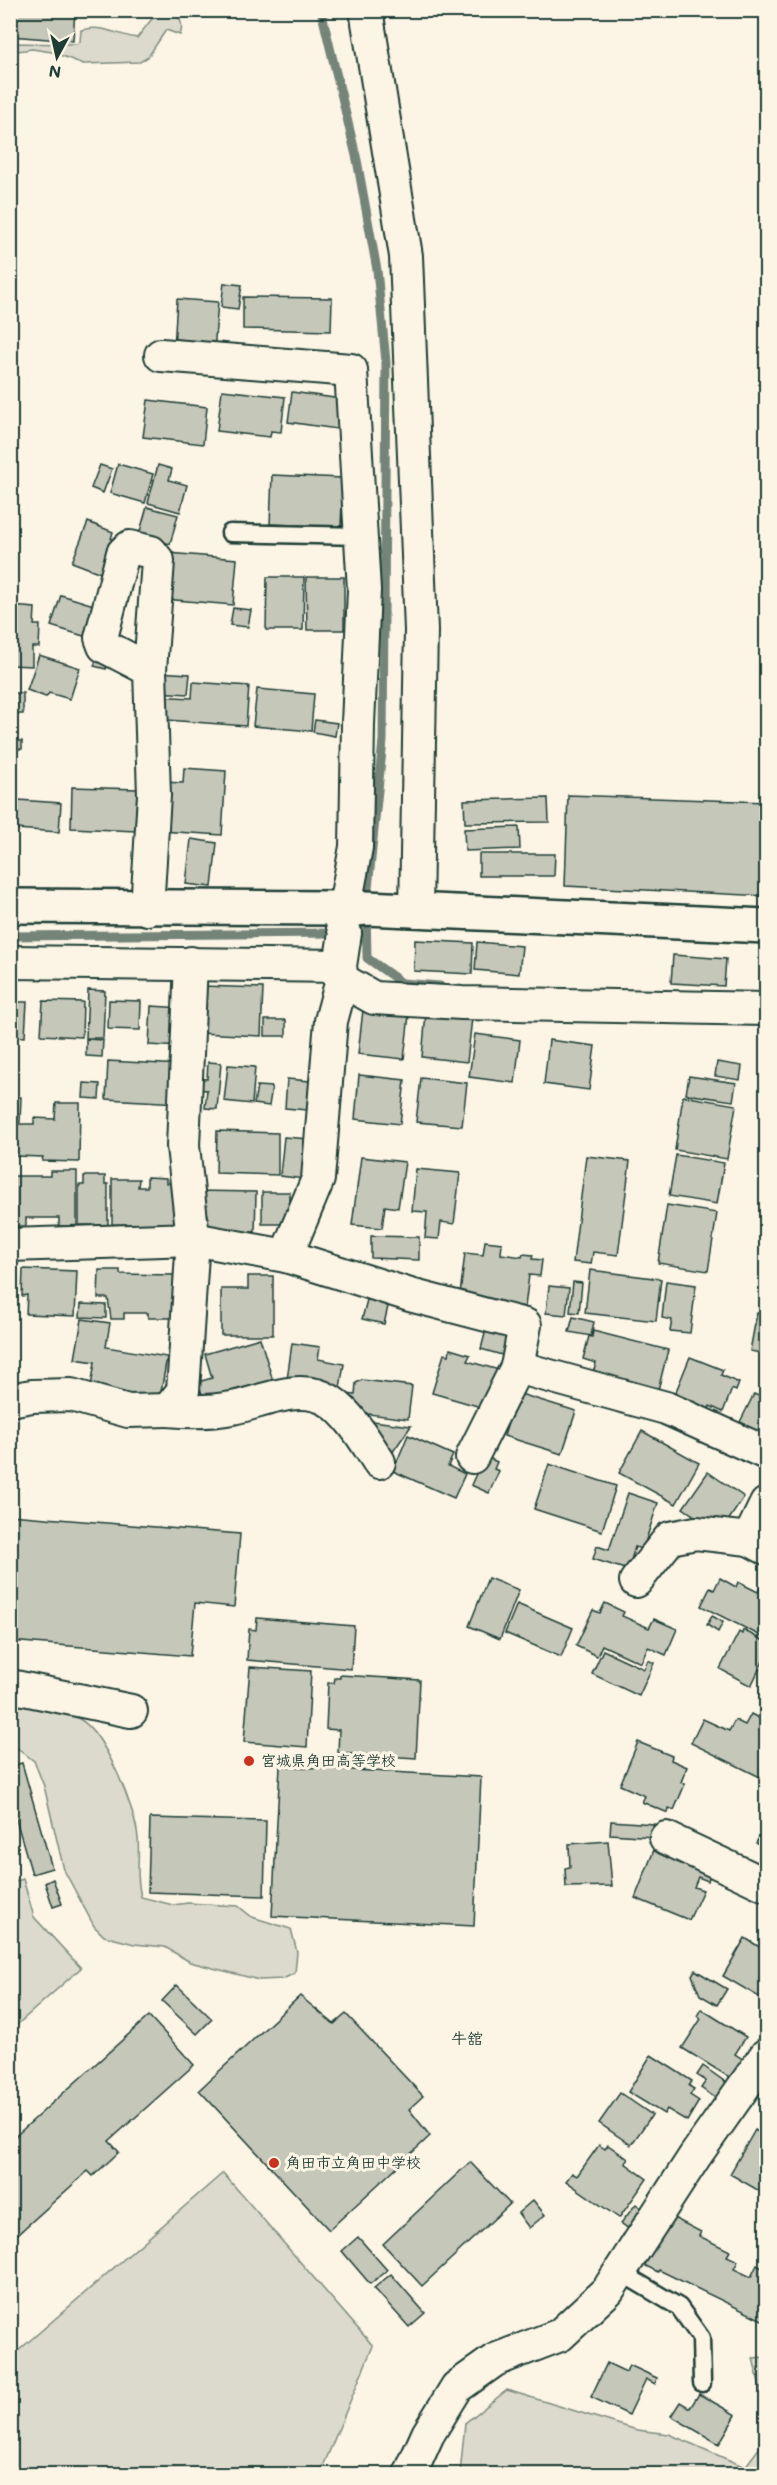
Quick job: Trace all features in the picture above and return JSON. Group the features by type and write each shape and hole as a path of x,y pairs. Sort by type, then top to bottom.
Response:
{"street":[{"path":"366,10 406,256 421,630 416,911"},
{"path":"161,355 351,370 364,590 358,724 356,847 341,909 345,933 341,973 331,1021 318,1179 286,1256"},
{"path":"147,909 154,795 150,670"},
{"path":"10,906 147,909 366,908 766,926"},
{"path":"10,962 190,963 341,973 374,998 462,1003 766,1009"},
{"path":"168,1410 183,1391 193,1239 183,1146 190,963"},
{"path":"10,1245 193,1239 286,1256 410,1296 525,1325 518,1367 472,1457"},
{"path":"518,1367 666,1408 766,1453"},
{"path":"10,1400 32,1396 71,1395 128,1411 191,1412 232,1408 308,1391 331,1401 358,1430 379,1462"},
{"path":"636,1581 670,1538 696,1533 758,1544 766,1504"},
{"path":"10,1686 130,1711"},
{"path":"666,1838 766,1885"},
{"path":"411,2475 428,2434 457,2387 495,2360 560,2335 608,2290 695,2156 766,2055"}],"lane":[{"path":"230,533 361,536"},
{"path":"620,2272 679,2307 701,2338 702,2383"}],"shaded area":[{"path":"158,11 175,11 181,22 180,35 166,30 148,57 140,62 83,64 52,52 32,49 11,52 11,43 76,44 80,42 81,30 89,28 103,29 137,38"},
{"path":"11,1699 46,1706 73,1716 90,1728 100,1740 118,1774 136,1825 138,1880 141,1897 173,1905 188,1903 238,1906 252,1917 291,1929 297,1952 295,1973 283,1979 259,1980 190,1962 165,1947 134,1944 104,1936 94,1926 64,1870 44,1786 34,1761 11,1743"},
{"path":"23,1879 34,1917 81,1968 11,2030 11,1883"},
{"path":"223,2173 373,2346 320,2474 11,2474 11,2357"},
{"path":"766,2357 766,2412 753,2358"},
{"path":"507,2390 637,2430 669,2434 745,2467 766,2439 766,2474 460,2474 465,2423"}],"building":[{"path":"10,10 75,10 73,41 10,36"},
{"path":"224,283 242,285 238,309 221,307"},
{"path":"243,297 332,298 331,331 243,329"},
{"path":"177,299 218,302 214,351 174,348"},
{"path":"222,390 285,397 281,432 271,431 270,437 217,431"},
{"path":"292,392 348,400 344,430 288,422"},
{"path":"148,400 207,407 203,444 143,437"},
{"path":"118,464 153,474 145,503 110,493"},
{"path":"100,465 112,469 103,493 91,488"},
{"path":"158,465 172,469 169,480 187,485 180,512 148,503"},
{"path":"272,475 343,478 341,527 270,524"},
{"path":"147,507 178,515 170,544 139,535"},
{"path":"88,522 113,532 111,539 119,542 106,575 72,562"},
{"path":"168,553 237,559 233,605 164,599"},
{"path":"267,577 304,577 303,630 266,630"},
{"path":"306,577 344,577 344,630 307,630"},
{"path":"61,595 97,606 87,637 51,626"},
{"path":"12,606 35,608 34,625 40,625 39,647 32,647 32,666 10,665"},
{"path":"233,608 251,610 248,627 230,625"},
{"path":"39,655 80,668 70,699 49,693 46,697 27,690"},
{"path":"97,658 108,661 106,669 94,666"},
{"path":"158,672 190,674 188,694 156,692"},
{"path":"193,682 249,686 246,726 154,719 155,696 192,698"},
{"path":"257,689 314,694 311,731 253,726"},
{"path":"10,693 23,693 23,714 15,714 15,741 22,741 22,749 13,749 13,775 10,775"},
{"path":"315,720 337,723 335,736 313,732"},
{"path":"184,768 226,771 222,835 160,831 163,782 183,783"},
{"path":"72,787 137,789 136,831 71,828"},
{"path":"568,795 766,802 766,896 565,886"},
{"path":"548,798 549,822 465,823 464,800"},
{"path":"18,800 61,803 59,832 16,829"},
{"path":"519,827 520,849 465,851 464,829"},
{"path":"191,839 217,843 212,887 186,884"},
{"path":"479,854 555,854 554,876 479,876"},
{"path":"415,940 473,943 472,974 414,971"},
{"path":"477,942 522,946 519,974 475,970"},
{"path":"673,955 726,959 724,986 671,983"},
{"path":"202,986 263,988 261,1036 200,1033"},
{"path":"88,990 105,991 103,1038 86,1038"},
{"path":"109,1000 141,1001 140,1030 108,1029"},
{"path":"43,1001 83,1002 82,1037 41,1035"},
{"path":"10,1002 27,1002 25,1037 10,1036"},
{"path":"151,1006 183,1008 180,1047 149,1045"},
{"path":"363,1010 409,1015 404,1059 358,1054"},
{"path":"426,1013 472,1018 467,1062 422,1057"},
{"path":"265,1020 286,1020 286,1036 265,1036"},
{"path":"475,1034 520,1040 515,1083 469,1077"},
{"path":"86,1039 103,1040 102,1057 86,1056"},
{"path":"549,1040 595,1046 589,1090 544,1084"},
{"path":"108,1061 181,1065 179,1103 106,1099"},
{"path":"208,1062 221,1063 217,1109 205,1108 207,1090 196,1089 196,1078 207,1079"},
{"path":"717,1062 742,1066 740,1080 715,1076"},
{"path":"228,1065 255,1067 252,1104 224,1101"},
{"path":"359,1075 405,1080 400,1124 355,1119"},
{"path":"689,1076 736,1083 733,1101 686,1094"},
{"path":"421,1078 467,1083 462,1126 416,1122"},
{"path":"287,1079 310,1081 307,1110 285,1108"},
{"path":"84,1083 100,1084 99,1099 83,1098"},
{"path":"257,1086 272,1087 269,1106 254,1104"},
{"path":"683,1096 736,1105 727,1159 675,1150"},
{"path":"10,1097 21,1097 20,1122 10,1122"},
{"path":"56,1103 80,1103 79,1162 42,1161 43,1157 15,1156 15,1124 34,1124 34,1118 55,1119"},
{"path":"217,1131 278,1133 278,1175 216,1173"},
{"path":"284,1137 309,1139 305,1179 280,1176"},
{"path":"676,1155 724,1163 717,1204 669,1196"},
{"path":"586,1156 630,1161 618,1255 593,1252 591,1264 573,1262"},
{"path":"361,1157 405,1162 398,1208 385,1206 382,1228 352,1225"},
{"path":"416,1169 460,1173 454,1224 441,1222 439,1239 425,1238 427,1212 412,1211"},
{"path":"50,1171 77,1171 77,1226 59,1226 59,1218 26,1218 26,1226 10,1226 10,1176 50,1176"},
{"path":"84,1176 105,1176 105,1184 108,1184 108,1225 79,1225 79,1185 84,1185"},
{"path":"147,1177 166,1178 166,1183 176,1183 175,1225 112,1224 112,1179 139,1179 138,1187 147,1187"},
{"path":"196,1191 256,1192 255,1232 195,1230"},
{"path":"262,1192 290,1192 290,1224 262,1224"},
{"path":"667,1205 717,1213 708,1271 658,1263"},
{"path":"371,1236 419,1237 419,1260 371,1258"},
{"path":"485,1241 502,1243 501,1254 522,1257 523,1254 533,1255 532,1259 542,1260 540,1276 529,1275 525,1307 460,1295 465,1253 483,1255"},
{"path":"23,1269 77,1271 75,1316 26,1314 27,1295 22,1296"},
{"path":"99,1270 120,1270 120,1274 174,1275 173,1318 148,1318 148,1313 124,1313 124,1319 111,1319 108,1298 98,1298"},
{"path":"590,1270 661,1279 656,1321 585,1313"},
{"path":"248,1276 273,1276 273,1335 221,1335 221,1289 248,1289"},
{"path":"666,1281 696,1285 690,1333 670,1331 672,1320 662,1318"},
{"path":"573,1282 582,1283 579,1313 570,1312"},
{"path":"549,1286 569,1288 566,1315 546,1313"},
{"path":"10,1296 15,1296 12,1326 10,1326"},
{"path":"368,1296 389,1302 384,1324 362,1319"},
{"path":"81,1304 106,1305 106,1318 80,1317"},
{"path":"757,1313 766,1315 766,1354 750,1351"},
{"path":"573,1317 594,1322 591,1336 569,1332"},
{"path":"82,1319 110,1323 106,1347 167,1357 159,1404 90,1393 95,1362 75,1359"},
{"path":"487,1326 515,1334 509,1357 481,1349"},
{"path":"593,1331 668,1350 658,1390 593,1374 596,1363 583,1359 589,1336 592,1337"},
{"path":"260,1338 273,1381 206,1406 198,1382 212,1378 205,1354"},
{"path":"292,1343 320,1347 318,1359 344,1364 340,1388 287,1380"},
{"path":"450,1349 470,1355 467,1361 499,1370 488,1409 432,1393 444,1354 449,1355"},
{"path":"690,1357 723,1370 721,1375 739,1383 736,1391 732,1389 723,1412 710,1406 707,1414 672,1401"},
{"path":"362,1380 412,1386 408,1419 369,1414 369,1423 345,1408 347,1394 355,1395 356,1383"},
{"path":"764,1392 766,1393 766,1439 743,1427 745,1424 740,1422 754,1394 761,1397"},
{"path":"517,1393 576,1411 562,1454 504,1436"},
{"path":"373,1421 411,1426 392,1453 367,1436"},
{"path":"642,1431 699,1463 676,1504 619,1473"},
{"path":"408,1435 453,1455 448,1466 465,1474 454,1498 393,1471"},
{"path":"484,1456 497,1462 494,1469 499,1471 489,1493 471,1485"},
{"path":"549,1464 616,1486 602,1531 534,1509"},
{"path":"708,1472 744,1497 720,1533 683,1508"},
{"path":"628,1493 658,1503 643,1549 635,1547 628,1570 593,1559 597,1546 609,1550"},
{"path":"10,1515 240,1534 234,1607 195,1603 190,1656 10,1641"},
{"path":"488,1578 519,1590 500,1639 469,1626"},
{"path":"720,1578 736,1587 738,1582 758,1592 760,1588 766,1591 765,1638 701,1606 710,1588 714,1590"},
{"path":"605,1603 624,1612 622,1616 649,1628 654,1619 677,1629 666,1655 648,1647 641,1663 602,1645 597,1656 576,1646 593,1610 600,1613"},
{"path":"517,1604 573,1628 561,1657 505,1633"},
{"path":"712,1616 723,1622 718,1632 707,1625"},
{"path":"257,1618 354,1626 351,1669 247,1660 249,1629 256,1630"},
{"path":"743,1630 766,1642 766,1655 751,1686 720,1669 739,1632 742,1634"},
{"path":"603,1650 644,1669 648,1660 654,1663 639,1696 592,1674"},
{"path":"250,1667 311,1671 307,1747 244,1742"},
{"path":"340,1675 420,1680 416,1758 338,1753 339,1730 326,1729 328,1683 334,1683 335,1678 340,1678"},
{"path":"751,1714 766,1722 766,1780 691,1743 703,1719 729,1731 735,1720 745,1725"},
{"path":"638,1742 672,1756 671,1760 687,1767 681,1782 685,1784 674,1810 669,1808 668,1813 642,1802 645,1796 620,1785"},
{"path":"22,1763 52,1868 32,1874 10,1799 10,1766"},
{"path":"280,1766 481,1777 474,1926 272,1916"},
{"path":"150,1818 266,1821 264,1896 148,1892"},
{"path":"611,1821 654,1824 654,1837 610,1834"},
{"path":"766,1825 766,1849 756,1843"},
{"path":"608,1841 612,1886 566,1887 565,1868 570,1867 569,1844"},
{"path":"656,1845 679,1854 677,1860 710,1874 708,1881 698,1877 694,1887 703,1890 689,1920 635,1898"},
{"path":"53,1879 62,1904 53,1907 45,1883"},
{"path":"745,1938 766,1951 766,2001 723,1976"},
{"path":"695,1970 727,1989 717,2005 700,1995 692,1975"},
{"path":"177,1985 212,2019 197,2034 162,2001"},
{"path":"300,1996 334,2024 346,2014 423,2096 409,2109 430,2136 329,2230 199,2090"},
{"path":"701,2009 746,2037 735,2054 744,2060 729,2077 682,2048 701,2019 697,2016"},
{"path":"149,2016 194,2065 109,2141 119,2152 93,2176 88,2171 10,2241 10,2141"},
{"path":"651,2055 692,2081 689,2086 694,2089 690,2095 699,2101 687,2121 667,2109 664,2114 628,2092"},
{"path":"703,2066 731,2086 720,2101 701,2088 706,2081 697,2075"},
{"path":"620,2093 652,2115 631,2145 599,2123"},
{"path":"755,2130 766,2137 766,2183 761,2192 730,2174"},
{"path":"599,2145 605,2149 608,2145 628,2159 625,2163 647,2179 619,2218 566,2181 572,2173 577,2176"},
{"path":"470,2162 510,2204 422,2286 383,2244"},
{"path":"533,2200 545,2215 529,2228 518,2213"},
{"path":"636,2204 649,2214 634,2233 621,2223"},
{"path":"668,2215 701,2232 699,2236 730,2251 727,2256 738,2261 734,2269 751,2277 757,2265 766,2270 766,2316 764,2321 636,2261"},
{"path":"358,2237 387,2270 370,2284 342,2251"},
{"path":"391,2274 425,2313 409,2327 374,2288"},
{"path":"607,2363 626,2372 629,2365 657,2378 655,2384 646,2379 629,2415 591,2397"},
{"path":"699,2394 736,2415 719,2444 671,2416 680,2402 690,2408"}],"waterway":[{"path":"321,10 357,160 377,270 386,362 383,741 366,908 367,958 402,983 440,986"},
{"path":"10,936 338,933"}],"place":[{"name":"宮城県角田高等学校","path":"249,1761"},
{"name":"角田市立角田中学校","path":"274,2163"}],"district":[{"name":"牛舘","path":"467,2038"}]}
